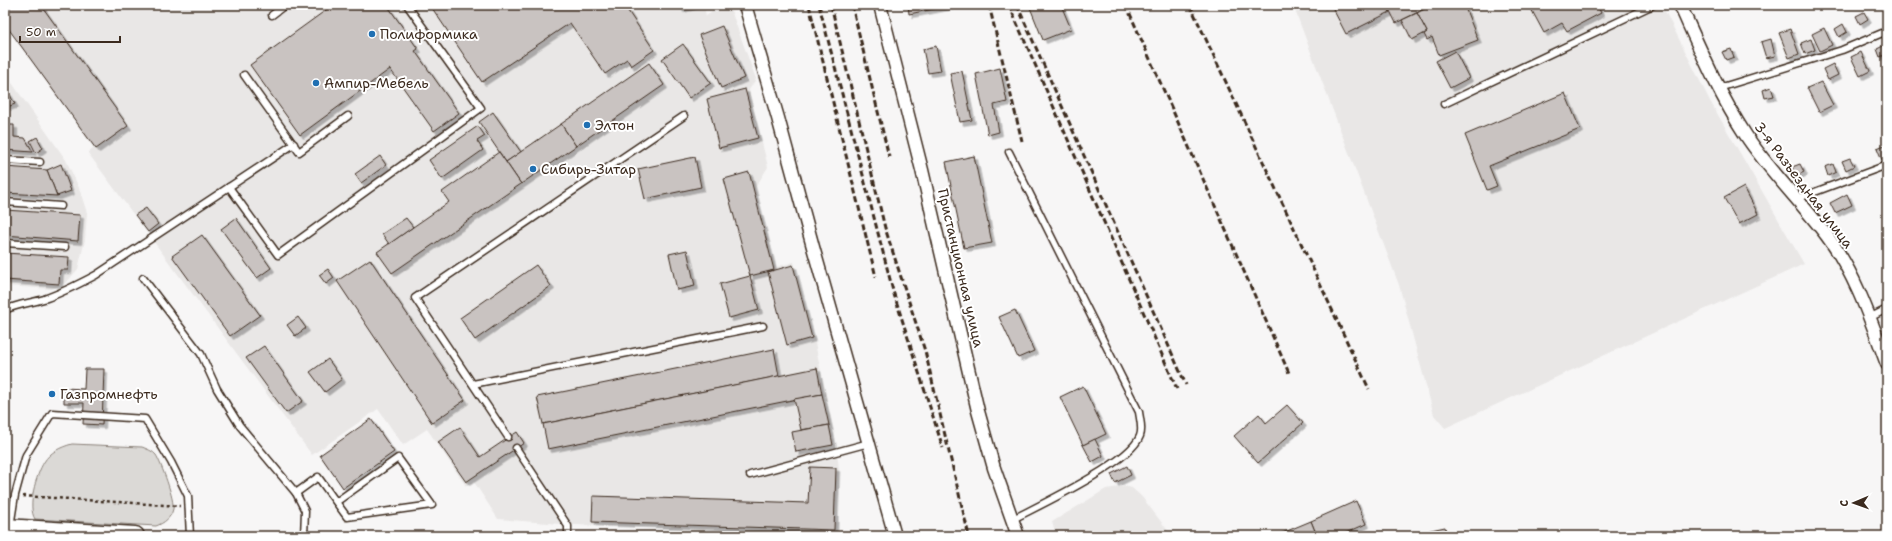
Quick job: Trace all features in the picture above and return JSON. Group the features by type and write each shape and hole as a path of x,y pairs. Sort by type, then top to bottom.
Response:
{"main road":[{"path":"7,528 135,536"}],"street":[{"path":"745,5 895,536"},
{"name":"Пристанционная улица","path":"880,5 924,178 978,410 994,468 1018,536"},
{"name":"3-я Разъездная улица","path":"1680,5 1719,88 1746,135 1795,199 1827,236 1846,266 1887,364"}],"lane":[{"path":"272,15 285,5"},
{"path":"229,187 278,255 481,108 407,5"},
{"path":"1444,104 1653,5"},
{"path":"1719,88 1842,50 1887,31"},
{"path":"244,75 299,152 348,116"},
{"path":"508,437 415,298 684,116"},
{"path":"5,310 66,291 96,275 294,144"},
{"path":"1009,152 1139,412 1142,426 1140,436 1134,447 1108,467 1013,520"},
{"path":"5,160 40,162"},
{"path":"1795,199 1887,165"},
{"path":"5,202 61,206"},
{"path":"5,243 64,247"},
{"path":"143,278 201,354 217,389 240,426 296,493 305,511 304,536"},
{"path":"1869,318 1887,309"},
{"path":"473,384 763,326"},
{"path":"7,528 26,455 52,413 145,419 171,462 188,496 190,536"},
{"path":"750,475 869,443"},
{"path":"516,448 568,526 568,536"},
{"path":"296,493 318,476 336,502 347,517 432,505 398,458 336,502"}],"path":[{"path":"15,496 188,506"}],"shaded area":[{"path":"5,5 704,5 706,16 722,5 729,5 756,79 749,90 768,167 755,188 776,267 794,262 814,338 836,445 839,468 837,535 574,525 498,519 474,482 466,486 427,429 403,445 378,409 312,455 88,153 94,148 5,24"},
{"path":"1293,5 1662,5 1710,101 1804,264 1445,428 1434,415 1399,285"},
{"path":"5,73 66,160 79,188 87,213 85,240 78,269 66,283 52,289 5,286"},
{"path":"72,444 142,447 153,452 161,466 172,498 173,509 169,518 156,526 35,519 33,514 32,499 41,468 46,458 60,448"},
{"path":"1125,486 1132,488 1142,497 1172,536 1056,536 1052,522 1106,489"}],"building":[{"path":"5,5 41,5 128,126 96,149 5,24"},
{"path":"333,5 387,5 418,49 415,51 459,113 434,131 390,69 300,135 250,65"},
{"path":"430,5 624,5 654,50 631,66 627,59 605,74 570,23 482,82"},
{"path":"679,5 695,5 680,9"},
{"path":"908,5 954,5 909,14"},
{"path":"1029,5 1061,5 1071,29 1043,40"},
{"path":"1331,5 1387,5 1390,12 1346,34"},
{"path":"1387,5 1432,5 1396,23"},
{"path":"1432,5 1464,5 1478,40 1439,55 1432,37 1427,40 1424,34 1427,32 1417,13"},
{"path":"1529,5 1597,5 1601,13 1567,31 1562,23 1544,33"},
{"path":"1864,12 1868,19 1860,24 1856,16"},
{"path":"1417,13 1427,32 1412,40 1402,20"},
{"path":"1843,24 1847,32 1839,37 1835,29"},
{"path":"722,26 744,78 721,88 699,35"},
{"path":"1824,28 1832,45 1820,51 1812,34"},
{"path":"1790,29 1799,54 1789,58 1779,33"},
{"path":"1771,39 1775,56 1766,58 1761,42"},
{"path":"1811,39 1815,50 1805,54 1801,43"},
{"path":"683,44 711,83 689,98 662,59"},
{"path":"1885,45 1887,54 1880,57 1877,49"},
{"path":"936,46 941,71 928,73 923,49"},
{"path":"1731,49 1734,57 1726,60 1722,52"},
{"path":"1455,51 1469,78 1450,88 1436,61"},
{"path":"1861,52 1870,71 1860,76 1851,57"},
{"path":"649,63 664,85 576,146 561,124"},
{"path":"1833,64 1838,75 1828,80 1823,69"},
{"path":"1000,68 1007,102 994,105 999,132 988,135 976,74"},
{"path":"962,71 972,120 960,122 950,73"},
{"path":"1821,82 1833,105 1819,112 1807,88"},
{"path":"1771,87 1774,96 1765,98 1763,90"},
{"path":"745,89 758,138 719,148 707,99"},
{"path":"8,92 15,104 7,107 5,103 5,94"},
{"path":"1565,93 1580,129 1489,166 1497,186 1487,190 1465,135"},
{"path":"493,112 521,152 506,162 479,122"},
{"path":"561,124 576,146 521,184 506,162"},
{"path":"5,125 14,125 14,137 25,138 33,152 5,150"},
{"path":"478,126 485,136 477,141 483,150 442,179 429,160"},
{"path":"37,137 43,148 36,153 30,141"},
{"path":"1887,144 1887,157 1882,160 1877,148"},
{"path":"499,152 521,184 392,273 377,252 449,202 442,192"},
{"path":"380,156 386,165 361,183 355,174"},
{"path":"974,156 992,243 964,248 946,162"},
{"path":"695,157 701,187 645,199 638,169"},
{"path":"1850,158 1854,166 1846,170 1842,161"},
{"path":"61,164 71,191 57,196 47,170"},
{"path":"1800,164 1804,172 1796,176 1792,167"},
{"path":"1833,164 1836,172 1828,176 1825,167"},
{"path":"5,167 47,170 57,196 5,193"},
{"path":"749,172 774,270 750,276 724,179"},
{"path":"1744,187 1758,214 1739,224 1724,198"},
{"path":"1847,194 1852,205 1835,213 1830,203"},
{"path":"146,208 158,224 148,232 135,215"},
{"path":"5,210 80,215 78,241 5,235"},
{"path":"236,218 271,268 257,278 221,229"},
{"path":"406,218 413,227 389,244 382,234"},
{"path":"202,235 260,315 230,336 172,256"},
{"path":"687,250 695,286 677,290 669,254"},
{"path":"5,253 69,257 68,270 60,270 59,284 5,280"},
{"path":"370,259 465,400 432,423 337,281"},
{"path":"536,265 551,286 475,340 460,318"},
{"path":"793,265 812,338 787,345 768,272"},
{"path":"328,269 334,278 326,284 319,275"},
{"path":"750,276 759,310 729,318 720,284"},
{"path":"1887,282 1887,297 1882,284"},
{"path":"1015,310 1034,351 1018,358 999,317"},
{"path":"298,317 306,328 295,336 287,325"},
{"path":"264,346 303,401 286,413 246,358"},
{"path":"774,349 779,376 543,424 537,397"},
{"path":"328,359 342,379 325,392 310,372"},
{"path":"817,368 822,394 548,449 543,424"},
{"path":"85,369 104,369 102,425 83,424 84,403 64,403 64,388 84,389"},
{"path":"1083,386 1106,434 1083,445 1060,397"},
{"path":"822,394 829,425 801,430 794,399"},
{"path":"1287,405 1303,423 1258,463 1234,436 1259,414 1266,423"},
{"path":"371,419 394,452 343,488 320,455"},
{"path":"829,425 833,445 796,452 792,432"},
{"path":"460,427 480,457 517,432 524,443 466,482 438,442"},
{"path":"1095,439 1103,456 1092,462 1083,445"},
{"path":"1127,466 1131,475 1115,483 1111,474"},
{"path":"810,467 836,468 834,530 592,522 593,496 808,503"},
{"path":"1356,501 1366,524 1339,536 1317,536 1311,521"},
{"path":"1311,521 1317,536 1275,536"},
{"path":"1445,527 1447,536 1418,536 1417,533"}],"railway":[{"path":"809,5 876,277"},
{"path":"819,5 893,291 943,448"},
{"path":"831,5 885,228 925,351 969,536"},
{"path":"852,5 889,157"},
{"path":"989,5 1022,141"},
{"path":"1009,5 1177,389"},
{"path":"1017,5 1186,385"},
{"path":"1126,5 1289,373"},
{"path":"1190,5 1369,389"}],"place":[{"name":"Полиформика","path":"372,34"},
{"name":"Ампир-Мебель","path":"316,83"},
{"name":"Элтон","path":"587,125"},
{"name":"Сибирь-Зитар","path":"533,169"},
{"name":"Газпромнефть","path":"52,394"}]}
